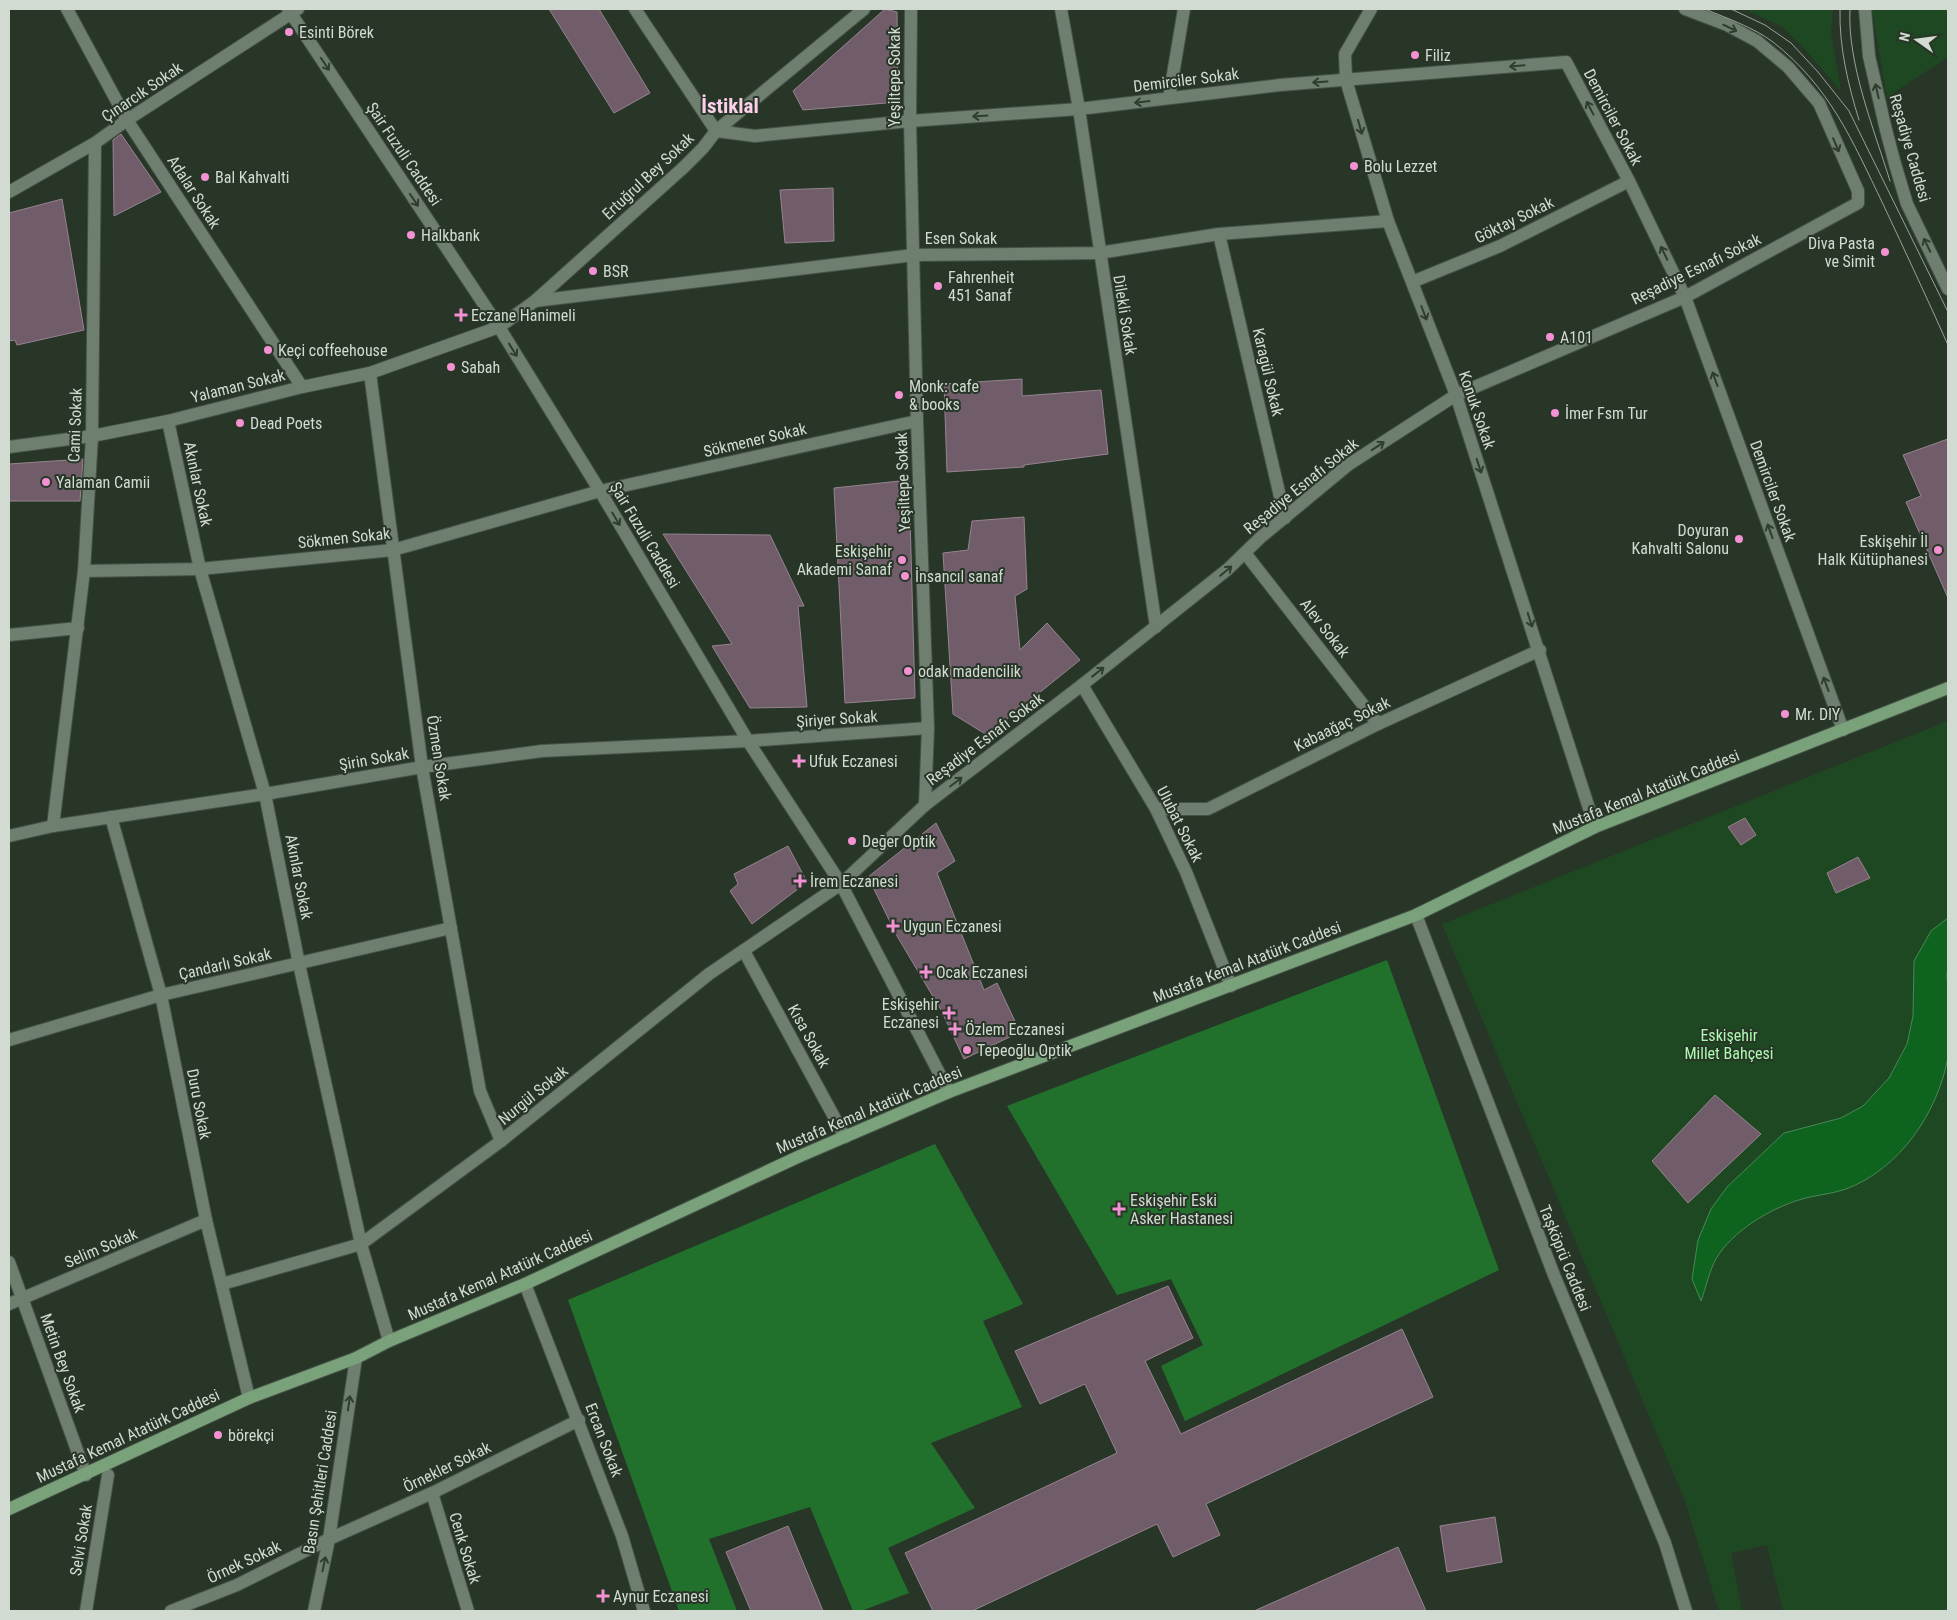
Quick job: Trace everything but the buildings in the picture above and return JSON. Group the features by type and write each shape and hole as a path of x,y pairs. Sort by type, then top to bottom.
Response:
{"main road":[{"name":"Mustafa Kemal Atatürk Caddesi","path":"9,1510 249,1398 356,1358 389,1341 525,1284 845,1137 949,1092 1416,915 1595,827 1948,688"}],"street":[{"name":"Adalar Sokak","path":"67,9 127,120 302,387"},
{"path":"635,9 716,131"},
{"name":"Ertuğrul Bey Sokak","path":"499,327 535,300 684,167 703,148 716,131 864,9"},
{"name":"Yeşiltepe Sokak","path":"910,9 910,120 917,421 928,728 925,805"},
{"name":"Dilekli Sokak","path":"1061,9 1079,109 1156,627"},
{"path":"1169,98 1184,9"},
{"name":"Konuk Sokak","path":"1370,9 1345,54 1346,80 1388,221 1456,395 1540,650 1595,827"},
{"name":"Reşadiye Esnafı Sokak","path":"841,884 925,805 1156,627 1228,569 1348,465 1456,395 1685,297 1858,203 1858,191 1843,162 1819,103 1788,67 1757,41 1726,25 1686,9"},
{"name":"Reşadiye Caddesi","path":"1865,9 1869,56 1886,130 1907,204 1948,289"},
{"name":"Çınarcık Sokak","path":"9,192 95,144 127,120 292,10"},
{"name":"Şair Fuzuli Caddesi","path":"292,10 499,327 600,491 748,742 841,884 949,1092"},
{"name":"Demirciler Sokak","path":"716,131 755,136 910,120 1079,109 1280,84 1566,62 1629,181 1685,297 1842,730"},
{"name":"Cami Sokak","path":"53,826 84,571 92,436 95,144"},
{"name":"Göktay Sokak","path":"1412,282 1500,246 1629,181"},
{"name":"Esen Sokak","path":"535,300 914,255 1099,253 1219,234 1388,221"},
{"name":"Karagül Sokak","path":"1219,234 1285,518"},
{"name":"Yalaman Sokak","path":"9,448 92,436 168,421 302,387 370,373 499,327"},
{"name":"Özmen Sokak","path":"370,373 422,767 480,1091 501,1141"},
{"name":"Akınlar Sokak","path":"168,421 200,569 266,794 299,964 361,1244 389,1341"},
{"name":"Sökmener Sokak","path":"600,491 917,421"},
{"name":"Sökmen Sokak","path":"84,571 200,569 393,550 600,491"},
{"name":"Alev Sokak","path":"1245,553 1378,724"},
{"path":"9,635 78,628"},
{"name":"Kabaağaç Sokak","path":"1156,809 1208,809 1378,724 1540,650"},
{"name":"Ulubat Sokak","path":"1082,685 1156,809 1186,872 1230,986"},
{"name":"Şiriyer Sokak","path":"748,742 928,728"},
{"name":"Şirin Sokak","path":"9,836 53,826 266,794 422,767 542,751 748,742"},
{"name":"Duru Sokak","path":"111,817 161,995 206,1220 249,1398"},
{"name":"Nurgül Sokak","path":"222,1284 361,1244 501,1141 710,974 841,884"},
{"name":"Taşköprü Caddesi","path":"1416,915 1554,1275 1665,1543 1686,1611"},
{"name":"Çandarlı Sokak","path":"9,1040 161,995 451,928"},
{"name":"Kısa Sokak","path":"744,951 845,1137"},
{"name":"Selim Sokak","path":"9,1304 206,1220"},
{"name":"Metin Bey Sokak","path":"9,1262 86,1475"},
{"name":"Ercan Sokak","path":"525,1284 579,1420 622,1536 644,1611"},
{"name":"Basın Şehitleri Caddesi","path":"314,1611 329,1539 356,1358"},
{"name":"Örnekler Sokak","path":"329,1539 432,1493 579,1420"},
{"name":"Selvi Sokak","path":"86,1611 108,1475"},
{"name":"Cenk Sokak","path":"432,1493 468,1611"},
{"name":"Örnek Sokak","path":"171,1611 237,1585 329,1539"}],"green space":[{"path":"1744,9 1833,9 1831,33 1841,91 1802,46 1781,26"},
{"path":"1872,9 1948,9 1948,57 1887,97"},
{"name":"Eskişehir Millet Bahçesi","path":"1948,721 1948,1611 1783,1611 1767,1545 1731,1553 1742,1611 1719,1611 1685,1501 1442,924"}],"shaded area":[{"path":"1948,918 1949,1048 1943,1078 1926,1118 1899,1153 1883,1168 1865,1180 1841,1191 1790,1203 1765,1215 1742,1230 1716,1259 1709,1274 1701,1301 1692,1279 1698,1240 1711,1209 1727,1187 1784,1133 1841,1118 1863,1106 1889,1078 1907,1044 1913,1016 1914,961 1931,931"},
{"path":"1387,960 1499,1270 1185,1421 1161,1366 1203,1345 1171,1279 1117,1295 1007,1106"},
{"path":"935,1144 1023,1304 983,1321 1022,1407 931,1443 975,1508 888,1548 909,1593 861,1611 853,1611 810,1507 709,1539 737,1611 679,1611 568,1300"}],"tram line":[{"path":"1705,9 1749,28 1773,42 1793,59 1825,96 1850,136 1861,158 1948,345"},
{"path":"1731,9 1765,25 1791,43 1818,72 1849,111 1948,312"},
{"path":"1840,9 1845,65 1859,120"},
{"path":"1850,9 1850,30 1857,73 1890,181"}],"place":[{"name":"Esinti Börek","path":"289,32"},
{"name":"Filiz","path":"1415,55"},
{"name":"Bolu Lezzet","path":"1354,166"},
{"name":"Bal Kahvalti","path":"205,177"},
{"name":"Halkbank","path":"411,235"},
{"name":"Diva Pasta ve Simit","path":"1885,252"},
{"name":"BSR","path":"593,271"},
{"name":"Fahrenheit 451 Sanaf","path":"938,286"},
{"name":"Eczane Hanimeli","path":"461,315"},
{"name":"A101","path":"1550,337"},
{"name":"Keçi coffeehouse","path":"268,350"},
{"name":"Sabah","path":"451,367"},
{"name":"Monk: cafe & books","path":"899,395"},
{"name":"İmer Fsm Tur","path":"1555,413"},
{"name":"Dead Poets","path":"240,423"},
{"name":"Yalaman Camii","path":"46,482"},
{"name":"Doyuran Kahvalti Salonu","path":"1739,539"},
{"name":"Eskişehir İl Halk Kütüphanesi","path":"1938,550"},
{"name":"Eskişehir Akademi Sanaf","path":"902,560"},
{"name":"İnsancıl sanaf","path":"905,576"},
{"name":"odak madencilik","path":"908,671"},
{"name":"Mr. DIY","path":"1785,714"},
{"name":"Ufuk Eczanesi","path":"799,761"},
{"name":"Değer Optik","path":"852,841"},
{"name":"İrem Eczanesi","path":"800,881"},
{"name":"Uygun Eczanesi","path":"893,926"},
{"name":"Ocak Eczanesi","path":"926,972"},
{"name":"Eskişehir Eczanesi","path":"949,1013"},
{"name":"Özlem Eczanesi","path":"955,1029"},
{"name":"Tepeoğlu Optik","path":"967,1050"},
{"name":"Eskişehir Eski Asker Hastanesi","path":"1119,1209"},
{"name":"börekçi","path":"218,1435"},
{"name":"Aynur Eczanesi","path":"603,1596"}],"district":[{"name":"İstiklal","path":"730,106"}]}
